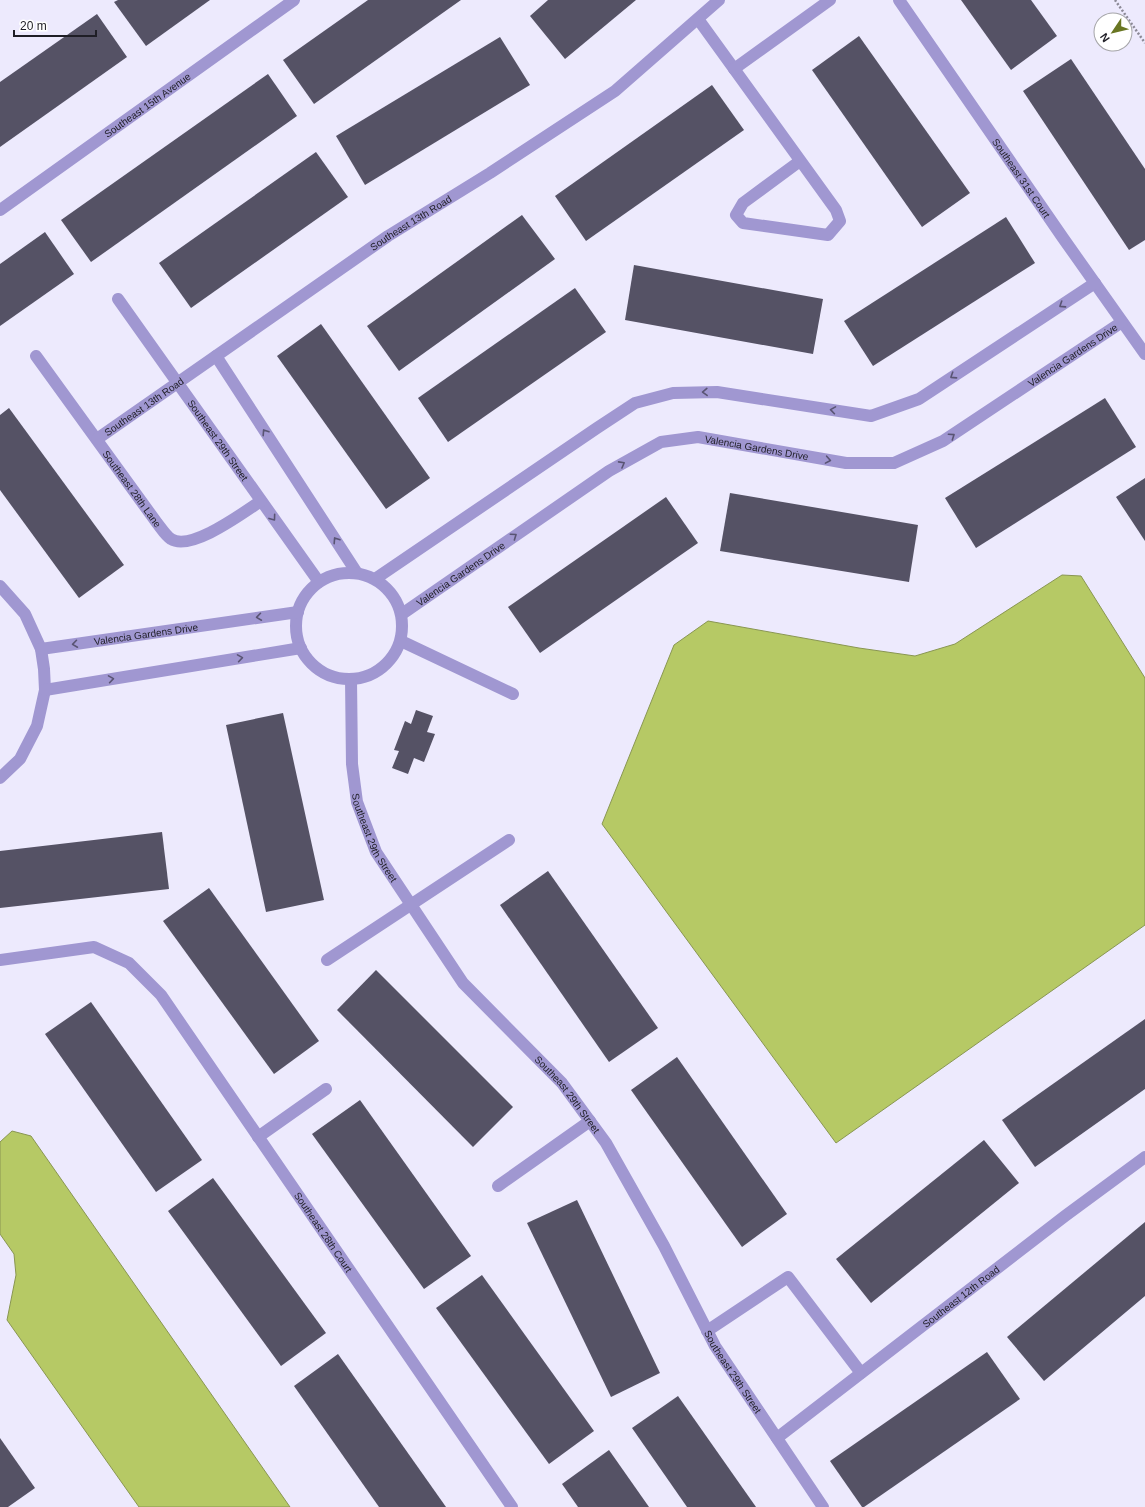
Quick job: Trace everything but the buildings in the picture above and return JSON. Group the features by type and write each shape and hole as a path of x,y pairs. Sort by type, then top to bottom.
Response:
{"street":[{"name":"Southeast 15th Avenue","path":"0,210 294,0"},
{"name":"Southeast 13th Road","path":"96,439 388,236 490,173 615,91 719,0"},
{"path":"734,69 830,0"},
{"name":"Southeast 31st Court","path":"899,0 1094,283 1145,354"},
{"path":"698,19 836,210 840,221 828,235 743,223 736,215 743,203 800,161"},
{"path":"375,579 590,432 635,403 673,393 717,392 870,416 919,399 1094,283"},
{"name":"Southeast 29th Street","path":"118,299 319,582"},
{"name":"Valencia Gardens Drive","path":"402,614 609,471 661,442 698,438 846,463 894,463 943,441 1122,322"},
{"name":"Southeast 28th Lane","path":"36,356 157,523 171,540 185,542 210,534 261,501"},
{"path":"216,356 357,573"},
{"path":"344,572 357,573 375,579 387,588 396,600 402,614 403,628 401,641 393,656 382,668 367,676 351,679 335,677 321,671 309,661 301,648 296,630 298,612 306,595 319,582 344,572"},
{"path":"0,586 25,614 41,649 45,690 38,726 20,759 0,778"},
{"name":"Valencia Gardens Drive","path":"41,649 298,612"},
{"path":"401,641 513,694"},
{"path":"45,690 301,648"},
{"name":"Southeast 29th Street","path":"351,679 352,764 357,802 376,852 463,983 562,1083 606,1143 660,1239 715,1346 823,1507"},
{"path":"327,960 509,840"},
{"name":"Southeast 28th Court","path":"0,960 94,947 129,963 161,995 512,1507"},
{"path":"258,1137 326,1089"},
{"path":"498,1186 590,1121"},
{"name":"Southeast 12th Road","path":"777,1438 1058,1221 1145,1156"},
{"path":"707,1331 788,1277 861,1373"}],"path":[{"path":"1114,0 1145,43"}],"shaded area":[{"path":"1062,575 1081,576 1145,678 1145,925 836,1143 602,824 674,645 708,621 859,648 915,656 955,644"},
{"path":"12,1131 31,1136 290,1507 139,1507 7,1320 16,1275 14,1254 0,1234 0,1142"}]}
